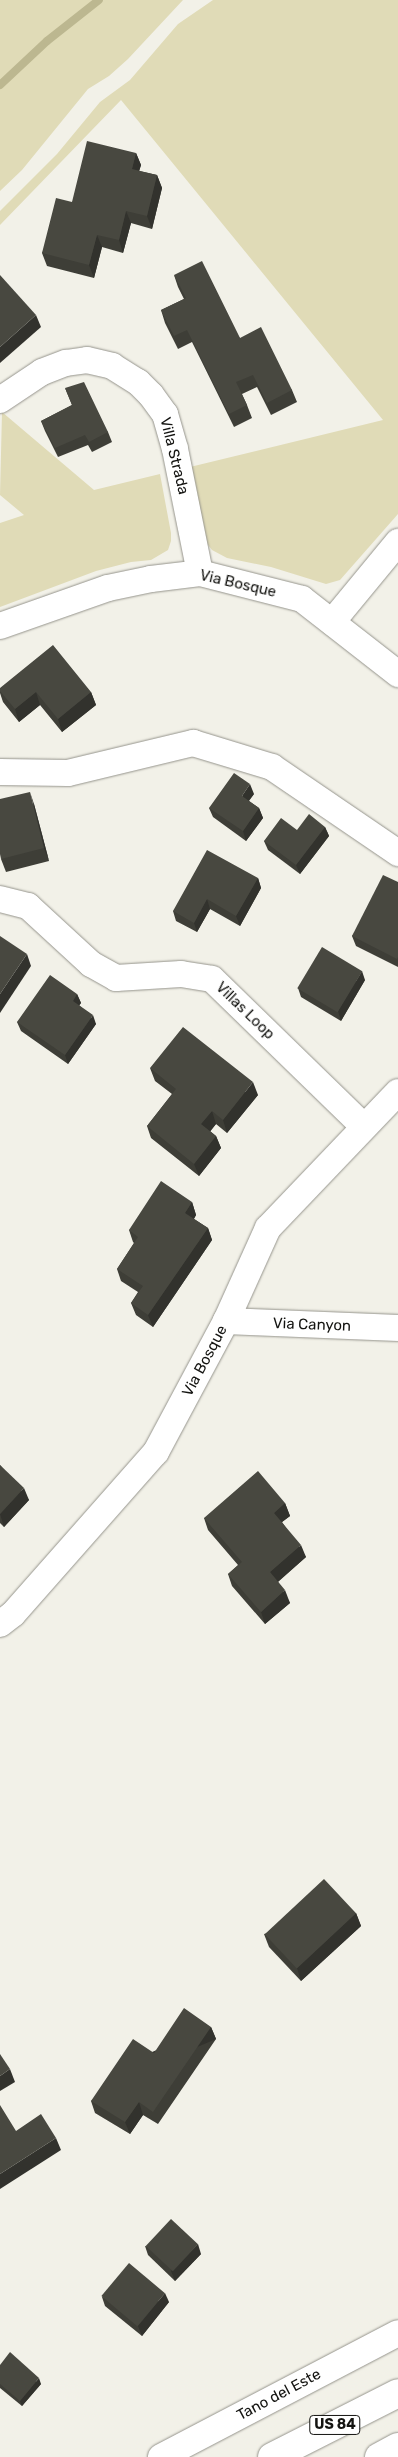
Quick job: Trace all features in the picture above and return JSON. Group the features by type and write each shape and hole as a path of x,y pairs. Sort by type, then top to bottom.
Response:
{"highway":[{"name":"US 84","path":"272,2457 398,2393"},
{"path":"379,2457 398,2447"}],"street":[{"name":"Villa Strada","path":"0,400 42,372 66,363 87,360 112,366 138,382 152,395 165,414 175,449 200,573"},
{"path":"332,622 398,542"},
{"name":"Via Bosque","path":"0,626 108,588 151,579 200,573 302,599 398,674"},
{"path":"0,772 68,773 192,743 272,767 398,853"},
{"name":"Villas Loop","path":"0,899 28,906 91,964 116,978 181,974 212,980 363,1126"},
{"name":"Via Bosque","path":"0,1624 13,1614 156,1452 226,1321 268,1228 363,1126 398,1092"},
{"name":"Via Canyon","path":"226,1321 398,1328"},
{"name":"Tano del Este","path":"161,2457 398,2333"}],"shaded area":[{"path":"0,0 183,0 128,59 109,76 88,89 22,170 0,191"},
{"path":"213,0 398,0 398,514 340,580 326,584 271,567 227,558 212,550 202,537 190,467 383,420 121,100 0,225 0,211 57,154 100,102 130,80 178,24"},
{"path":"2,412 94,490 160,474 171,533 168,550 151,560 131,562 96,571 0,607 0,523 24,515 0,495"}],"building":[{"path":"87,141 136,153 132,169 157,175 147,216 126,211 119,240 97,235 89,265 42,253 56,198 72,202"},
{"path":"202,261 240,338 261,327 292,390 267,403 253,375 236,382 247,405 229,414 187,330 174,336 161,310 186,298 174,275"},
{"path":"0,275 36,315 0,347"},
{"path":"84,382 108,432 89,442 85,435 55,448 41,421 72,405 65,388"},
{"path":"53,645 91,692 58,719 36,692 15,709 0,691 0,688"},
{"path":"234,773 250,784 242,796 259,808 243,831 209,808"},
{"path":"30,792 44,848 1,859 0,799"},
{"path":"309,814 325,827 296,865 264,841 281,818 297,830"},
{"path":"207,850 258,878 236,916 207,899 194,923 173,911"},
{"path":"383,875 398,882 397,959 352,936"},
{"path":"0,936 27,954 0,994"},
{"path":"322,947 362,971 338,1012 297,988"},
{"path":"50,975 77,994 73,1001 93,1015 65,1055 17,1022"},
{"path":"183,1027 253,1082 223,1120 212,1111 201,1124 216,1136 194,1164 147,1126 176,1089 150,1068"},
{"path":"161,1181 192,1202 185,1213 208,1228 148,1315 131,1303 143,1286 117,1269 138,1237 129,1230"},
{"path":"0,1465 24,1488 0,1514"},
{"path":"258,1471 285,1503 274,1513 301,1545 270,1572 285,1590 261,1612 228,1574 242,1562 204,1518"},
{"path":"324,1879 356,1913 297,1969 265,1934"},
{"path":"184,2008 211,2027 153,2112 139,2102 125,2122 91,2101 133,2039 154,2053"},
{"path":"0,2054 10,2069 0,2076"},
{"path":"0,2105 16,2131 41,2114 56,2138 0,2174"},
{"path":"171,2219 198,2244 173,2271 146,2246"},
{"path":"129,2263 165,2293 137,2326 101,2296"},
{"path":"10,2352 39,2378 20,2401 0,2384 0,2365"}],"waterway":[{"path":"0,85 47,41 99,0"}]}
